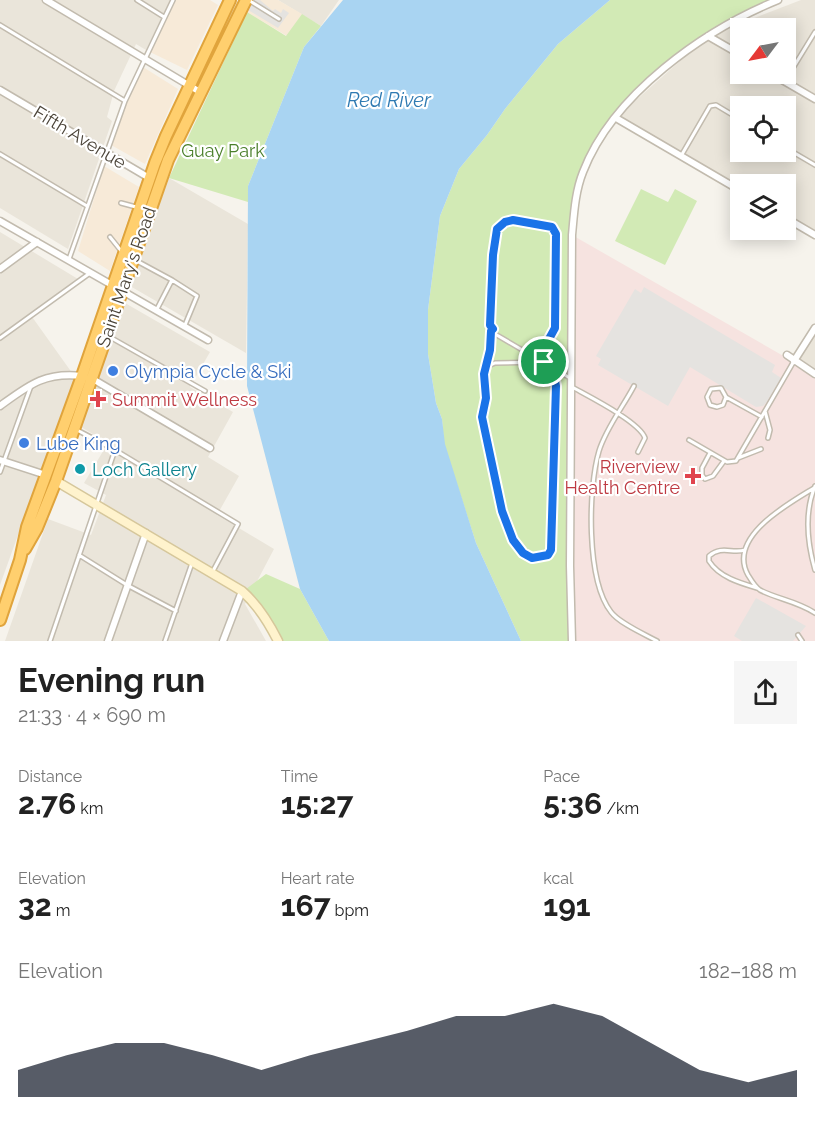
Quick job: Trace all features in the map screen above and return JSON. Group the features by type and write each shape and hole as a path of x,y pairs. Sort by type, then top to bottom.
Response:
{"highway":[{"name":"Saint Mary's Road","path":"129,256 141,207 171,152 230,0"},
{"name":"Saint Mary's Road","path":"195,89 245,2"},
{"name":"Saint Mary's Road","path":"0,620 20,560 37,528 51,478 155,181"},
{"name":"Saint Mary's Road","path":"51,478 73,428 86,377 107,335 117,288"}],"street":[{"path":"46,0 195,89"},
{"path":"230,0 245,2"},
{"path":"572,641 570,566 572,235 574,203 583,172 591,155 616,118 663,69 708,36 778,0"},
{"path":"708,36 730,49"},
{"path":"790,84 815,99"},
{"name":"Fifth Avenue","path":"0,90 155,181"},
{"path":"616,118 730,185"},
{"path":"0,220 207,340"},
{"path":"796,224 815,235"},
{"path":"0,269 37,242"},
{"path":"794,361 815,328"},
{"path":"787,355 815,374"},
{"path":"0,406 32,383 53,376 86,377 210,448"},
{"path":"2,461 51,478 242,591 251,599 278,641"},
{"path":"108,641 146,533"},
{"path":"223,641 242,591"}],"lane":[{"path":"137,0 164,17"},
{"path":"68,261 125,101 172,0"},
{"path":"245,2 279,19"},
{"path":"0,25 125,101"},
{"path":"796,63 815,32"},
{"path":"681,156 710,106 716,105 730,113"},
{"path":"0,154 87,206"},
{"path":"796,154 815,165"},
{"path":"93,189 100,192"},
{"path":"121,203 141,207"},
{"path":"544,362 544,348 555,328 556,234 552,227 513,220 505,222 497,229 493,255 490,325 495,334 572,379"},
{"path":"110,237 129,256 197,296 184,326"},
{"path":"0,338 90,273"},
{"path":"156,310 172,280"},
{"path":"493,329 484,374 486,398 482,417 502,511 513,540 523,553 532,558 548,555 551,550 556,386 555,381 538,372 536,363"},
{"path":"107,335 205,391"},
{"path":"738,458 794,361"},
{"path":"486,367 495,363 544,362"},
{"path":"0,472 2,461 32,383"},
{"path":"634,386 604,439 596,464 592,518 594,564 601,593 611,612 657,641"},
{"path":"572,387 619,413 645,436 638,452"},
{"path":"726,397 724,403 719,407 710,405 707,399 709,391 715,387 723,390 726,397 762,417"},
{"path":"765,411 770,430 768,438"},
{"path":"73,428 115,450 238,524 212,572"},
{"path":"689,440 724,461 733,462 761,449"},
{"path":"50,641 115,450"},
{"path":"710,453 701,470 705,479 713,476 724,461"},
{"path":"759,589 746,572 745,550 750,540 760,526 788,504 814,488"},
{"path":"814,488 809,505 808,523 811,556 815,570"},
{"path":"745,550 737,552 729,549 717,550 710,556 709,561 716,570 740,583 796,602 815,614"},
{"path":"79,555 176,611"},
{"path":"165,641 193,561"},
{"path":"798,635 802,641"}],"shaded area":[{"path":"0,0 170,0 146,50 136,44 114,91 107,117 112,121 68,249 0,208"},
{"path":"176,0 210,0 218,5 187,70 150,52"},
{"path":"253,0 278,0 302,14 287,36 247,12"},
{"path":"253,0 260,0 273,11 275,9 281,13 283,9 289,13 278,28 248,10"},
{"path":"278,0 339,0 321,26"},
{"path":"801,0 815,0 815,235 796,224 796,174 730,174 730,185 616,118 708,36 730,27 730,84 796,84 796,18 754,18"},
{"path":"143,67 178,89 145,164 111,145"},
{"path":"104,166 139,187 110,271 78,251"},
{"path":"169,178 248,224 246,353 130,286"},
{"path":"0,232 78,279 30,314 75,377 0,585"},
{"name":"Riverview Health Centre","path":"572,235 815,374 815,641 572,641"},
{"path":"644,287 775,365 772,372 781,378 766,403 756,407 690,367 668,406 598,365 601,359 596,356 635,289 641,293"},
{"path":"125,303 210,352 190,387 233,412 208,457 239,476 217,515 274,549 245,604 266,641 5,641 48,519 91,535 106,495 84,483 108,443 81,427"},
{"path":"815,328 815,374 794,361"},
{"path":"756,598 806,626 793,641 742,641 734,636"}],"green space":[{"path":"610,0 778,0 745,18 730,18 730,26 687,50 629,103 591,155 575,203 572,641 521,641 476,543 444,444 442,419 436,403 428,354 428,310 440,216 459,169 558,44"},
{"name":"Guay Park","path":"247,12 286,36 302,14 321,26 304,47 248,186 248,202 169,178"},
{"path":"641,189 668,202 675,189 697,201 665,265 615,241"},
{"path":"266,574 300,589 329,641 279,641 242,592"}],"water":[{"name":"Red River","path":"343,0 610,0 558,44 505,109 459,169 440,216 428,310 428,354 436,403 442,419 445,444 476,543 521,641 329,641 300,589 247,386 248,186 304,47"}],"place":[{"name":"Olympia Cycle & Ski","path":"113,371"},
{"name":"Summit Wellness","path":"98,399"},
{"name":"Lube King","path":"24,443"},
{"name":"Loch Gallery","path":"80,469"},
{"name":"Riverview Health Centre","path":"693,476"}],"route":[{"path":"513,220 552,227 556,234 555,328 544,348 544,362 536,363 538,372 555,381 556,386 551,550 548,555 532,558 523,553 513,540 502,511 482,417 486,398 484,374 493,329 490,325 493,255 497,229 505,222 513,220"}]}
